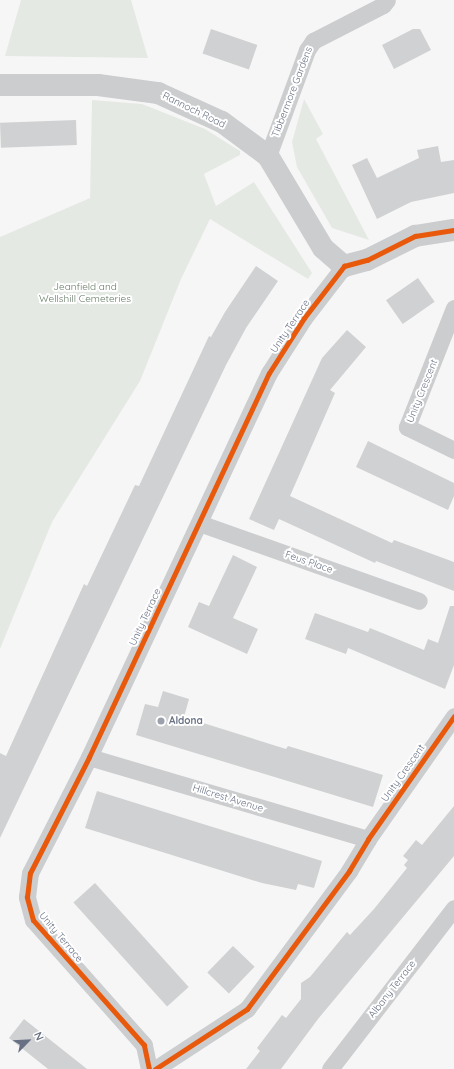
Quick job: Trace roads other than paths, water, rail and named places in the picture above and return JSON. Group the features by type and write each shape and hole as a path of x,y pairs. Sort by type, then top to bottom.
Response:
{"street":[{"name":"Tibbermore Gardens","path":"268,156 307,50 313,41 383,5 387,0"},
{"name":"Rannoch Road","path":"0,85 98,86 158,93 222,122 268,156 323,248 344,266"},
{"path":"344,266 367,260 415,236 454,230"},
{"name":"Unity Terrace","path":"149,1069 144,1045 33,920 27,897 30,873 89,757 269,373 304,318 344,266"},
{"name":"Unity Crescent","path":"454,308 407,427 454,450"},
{"name":"Feus Place","path":"199,523 419,601"},
{"name":"Unity Crescent","path":"368,839 454,716"},
{"name":"Hillcrest Avenue","path":"89,757 368,839"},
{"path":"155,1069 247,1009 349,871 368,839"},
{"name":"Albany Terrace","path":"330,1069 454,908"}],"place":[{"name":"Aldona","path":"161,721"}],"park label":[{"name":"Jeanfield and Wellshill Cemeteries","path":"85,292"}]}
